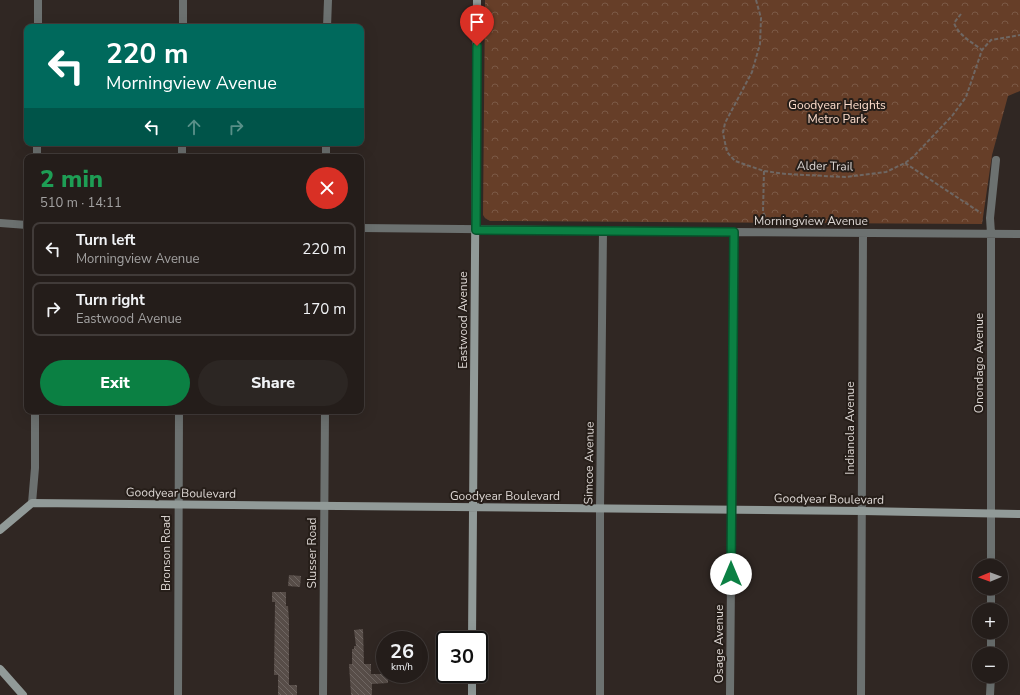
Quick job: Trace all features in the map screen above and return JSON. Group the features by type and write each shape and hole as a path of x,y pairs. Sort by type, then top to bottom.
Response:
{"street":[{"path":"38,0 38,24"},
{"path":"182,24 183,0"},
{"path":"327,24 328,0"},
{"name":"Eastwood Avenue","path":"472,631 477,0"},
{"name":"Onondago Avenue","path":"991,559 990,218 996,160"},
{"path":"0,223 24,225"},
{"name":"Morningview Avenue","path":"364,228 772,233 1020,234"},
{"name":"Simcoe Avenue","path":"600,695 600,508 603,231"},
{"name":"Osage Avenue","path":"730,695 734,232"},
{"name":"Indianola Avenue","path":"861,695 863,233"},
{"path":"0,530 32,503 35,468 35,414"},
{"name":"Bronson Road","path":"178,695 179,414"},
{"name":"Slusser Road","path":"323,695 325,414"},
{"name":"Goodyear Boulevard","path":"32,503 474,508 731,509 1020,514"},
{"path":"0,669 23,695"},
{"path":"472,683 472,695"},
{"path":"990,683 990,695"}],"path":[{"name":"Alder Trail","path":"756,0 761,18 760,44 752,72 725,123 723,133 727,152 735,161 764,171 786,174 845,177 886,172 905,164 913,158 952,116 966,97 982,50"},
{"path":"961,14 954,23 956,29 982,50 991,40 1020,35"},
{"path":"905,164 990,218"},
{"path":"764,171 763,212 772,233"}],"green space":[{"name":"Goodyear Heights Metro Park","path":"485,0 1020,0 1020,91 1008,96 992,155 982,224 490,221 483,215"}],"building":[{"path":"289,575 301,576 300,587 288,586"},
{"path":"272,592 286,592 286,606 288,606 289,621 289,685 297,685 297,695 278,695 278,675 274,675 275,602 272,602"},
{"path":"363,629 364,664 371,664 371,674 376,674 376,683 388,683 372,684 372,695 351,695 349,664 352,664 352,649 356,646 354,630"}],"route":[{"path":"477,46 476,230 734,232 731,574"}]}
